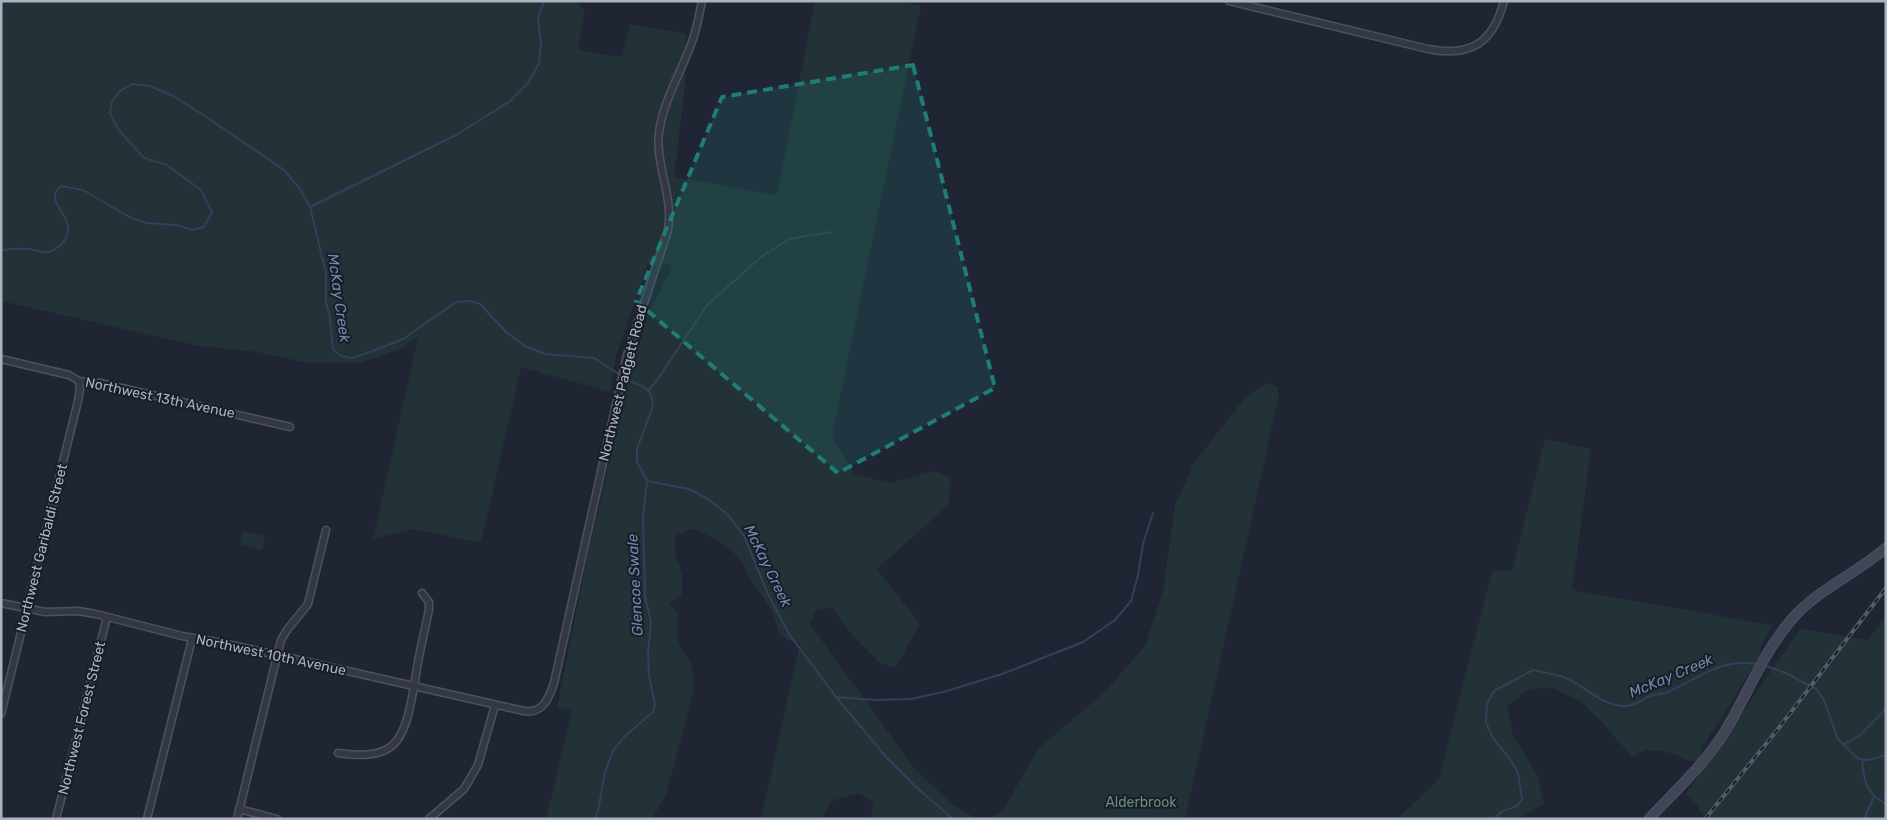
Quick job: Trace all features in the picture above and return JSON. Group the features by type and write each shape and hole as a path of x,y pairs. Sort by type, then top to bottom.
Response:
{"street":[{"name":"Northwest Padgett Road","path":"540,708 549,698 554,683 627,355 670,222 670,210 659,146 662,120 673,85 693,41 702,1"},
{"path":"1230,1 1428,49 1450,52 1467,49 1488,36 1497,22 1504,1"},
{"name":"Northwest 13th Avenue","path":"1,359 69,375 79,381 100,383 290,427"},
{"name":"Northwest Garibaldi Street","path":"1,714 5,686 27,609 78,401 79,381"},
{"path":"237,819 277,655 284,635 308,604 326,530"},
{"path":"1649,819 1713,748 1740,705 1769,651 1786,626 1813,598 1864,565 1886,548"},
{"path":"338,753 369,755 381,752 393,745 401,735 405,726 414,686 430,605 427,597 422,593"},
{"name":"Northwest 10th Avenue","path":"1,603 52,613 86,612 192,638 277,655 528,712 540,708"},
{"name":"Northwest Forest Street","path":"56,819 107,617"},
{"path":"147,819 192,638"},
{"path":"429,819 464,789 469,781 478,765 495,705"},
{"path":"239,809 277,819"}],"highlighted area":[{"path":"913,65 995,388 838,473 636,301 722,97"}],"green space":[{"path":"1,1 576,1 585,10 578,50 622,57 630,24 686,34 685,87 674,177 777,195 815,1 898,1 921,6 832,436 854,474 890,483 934,471 951,478 948,505 877,569 920,624 896,667 881,664 853,636 832,607 815,611 810,624 915,769 951,803 975,818 981,819 870,819 874,802 859,793 831,801 822,819 761,819 800,643 790,641 779,634 769,606 733,552 721,543 692,529 675,536 675,554 682,574 682,594 669,605 678,613 678,641 680,648 691,663 694,676 694,690 666,795 652,819 546,819 572,711 557,707 589,549 632,366 648,314 673,265 648,263 615,359 610,392 521,367 481,543 414,529 373,539 418,337 399,350 359,363 309,363 251,351 199,346 1,301 1,265 4,254 1,253"},
{"name":"Alderbrook","path":"1266,383 1277,387 1279,395 1185,819 988,819 1003,810 1039,748 1105,692 1145,646 1163,592 1175,505 1194,463 1244,399"},
{"path":"1545,439 1591,449 1572,590 1772,625 1760,648 1761,654 1720,721 1701,747 1701,754 1696,761 1690,761 1674,754 1645,750 1632,757 1604,724 1581,702 1552,688 1529,689 1507,707 1513,735 1538,776 1544,804 1518,819 1397,819 1439,779 1492,571 1512,570"},
{"path":"243,531 265,536 262,550 240,545"},
{"path":"1886,616 1886,819 1710,819 1699,812 1698,806 1686,794 1800,629 1868,640"}],"waterway":[{"path":"310,207 456,135 510,101 529,82 539,63 541,42 538,19 544,1"},
{"name":"McKay Creek","path":"1,250 26,249 47,252 54,250 65,240 68,228 55,198 56,192 61,186 83,190 131,218 147,223 176,225 193,230 204,227 212,212 201,190 167,165 144,158 118,129 110,113 112,101 120,91 132,84 150,86 173,96 284,170 300,189 310,207 326,273 326,303 330,318 333,349 341,356 352,358 403,339 456,302 471,301 480,304 506,332 525,346 545,354 594,358 628,380 644,387 651,394 653,406 637,449 637,462 647,481 689,489 708,499 727,514 744,536 768,594 789,634 836,697 887,758 915,786 953,819"},
{"path":"648,391 707,305 761,257 789,239 831,232"},
{"name":"Glencoe Swale","path":"595,819 605,772 613,751 625,736 653,712 655,705 649,676 648,653 651,622 645,596 643,518 647,481"},
{"path":"836,697 875,700 911,699 947,691 1005,673 1083,642 1115,620 1131,601 1143,544 1153,513"},
{"name":"McKay Creek","path":"1494,819 1501,812 1517,806 1522,799 1518,773 1510,759 1493,738 1486,723 1487,704 1494,691 1533,670 1571,680 1609,703 1629,706 1652,695 1665,693 1720,667 1731,664 1758,664"},
{"name":"McKay Creek","path":"1763,665 1786,673 1816,689 1824,700 1838,739 1858,759 1868,760 1886,755"},
{"path":"1843,745 1860,735 1886,709"},
{"path":"1862,759 1867,786 1879,800 1886,804"},
{"path":"1864,819 1874,797"}],"railway":[{"path":"1705,819 1778,729 1886,588"}]}
